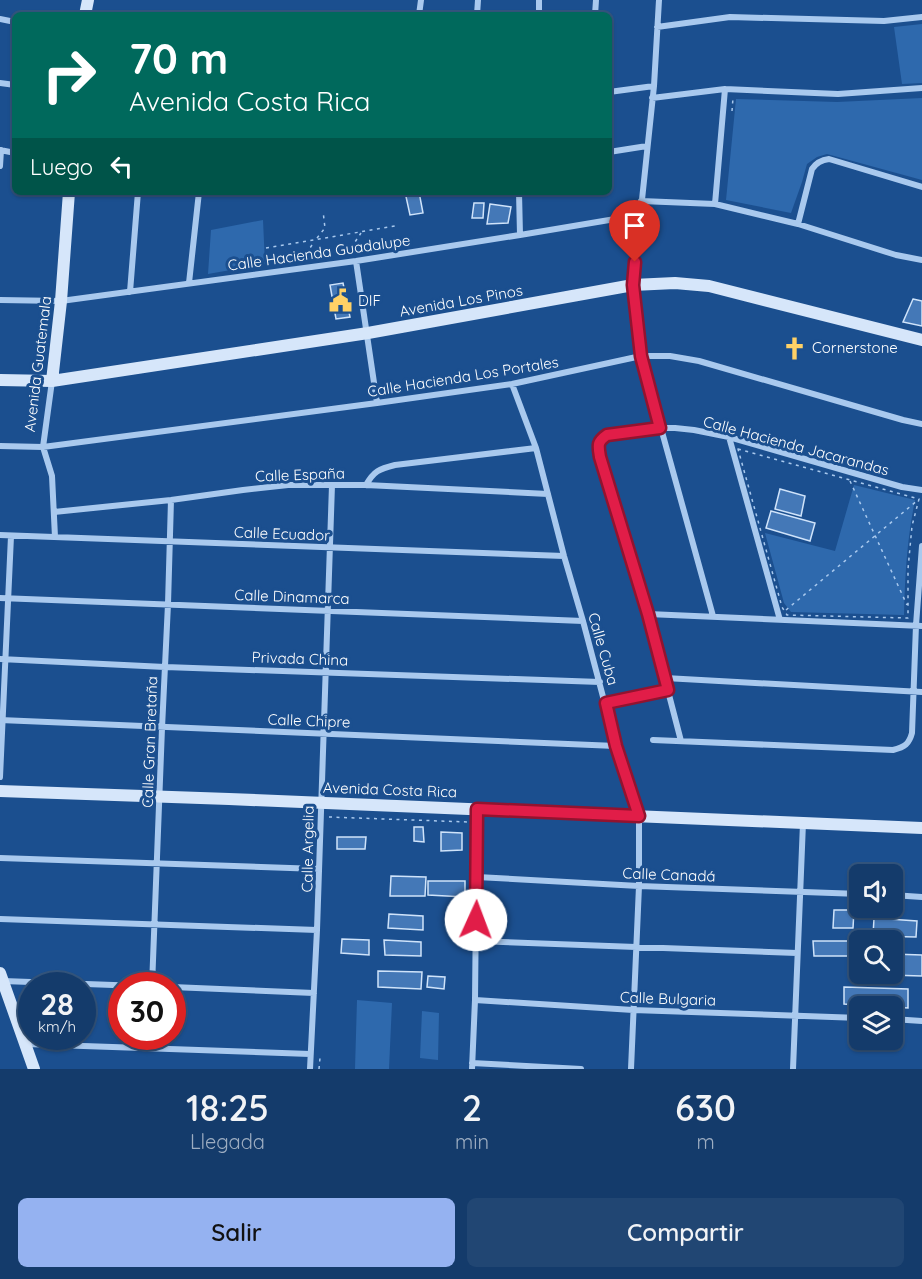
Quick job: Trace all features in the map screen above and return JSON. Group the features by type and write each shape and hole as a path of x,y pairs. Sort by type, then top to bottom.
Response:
{"street":[{"path":"659,0 654,86 633,285 641,356 713,616"},
{"path":"657,27 730,17 884,21 922,17"},
{"path":"612,92 654,86"},
{"path":"652,98 725,89 838,94 922,88"},
{"path":"715,204 725,89"},
{"path":"612,152 647,146"},
{"path":"0,166 1,150"},
{"path":"798,224 812,169 815,164 825,159 922,187"},
{"name":"Avenida Guatemala","path":"55,537 52,476 43,447 61,302 69,195"},
{"path":"130,292 138,195"},
{"path":"189,283 199,195"},
{"path":"519,195 520,235"},
{"path":"641,201 715,204 798,224 896,255 922,260"},
{"name":"Calle Hacienda Guadalupe","path":"0,300 61,302 356,261 639,215"},
{"path":"356,261 377,403"},
{"name":"Avenida Los Pinos","path":"0,380 52,381 368,333 633,285 709,286 922,340"},
{"name":"Calle Hacienda Los Portales","path":"0,446 43,447 377,403 512,384 641,356 670,356 699,361 922,424"},
{"name":"Calle Cuba","path":"512,384 537,448 616,746 639,816 639,886 631,1069"},
{"name":"Calle Hacienda Jacarandas","path":"648,614 600,457 598,446 601,439 607,435 660,428 694,430 729,437 902,487 922,490"},
{"path":"729,437 780,620"},
{"path":"366,485 372,475 381,469 395,465 537,448"},
{"name":"Calle Argelia","path":"310,1069 332,485"},
{"name":"Calle España","path":"54,512 277,486 366,485 548,494"},
{"name":"Calle Gran Bretaña","path":"153,972 171,500"},
{"name":"Calle Ecuador","path":"0,535 564,556"},
{"path":"0,777 3,659 9,598 10,536"},
{"path":"653,740 893,750 903,747 909,742 912,733 922,546"},
{"name":"Calle Dinamarca","path":"0,598 583,621"},
{"path":"681,741 648,614 919,626"},
{"name":"Privada China","path":"3,659 600,682"},
{"path":"665,678 922,692"},
{"path":"606,703 668,690"},
{"name":"Calle Chipre","path":"1,721 616,746"},
{"name":"Avenida Costa Rica","path":"0,790 922,828"},
{"path":"477,809 472,1066 581,1069"},
{"path":"793,1069 803,823"},
{"path":"0,858 319,869"},
{"name":"Calle Canadá","path":"477,877 639,886 849,893"},
{"path":"903,896 922,897"},
{"path":"0,919 317,930"},
{"path":"475,941 797,953"},
{"path":"18,1023 1,977 108,984"},
{"path":"186,988 314,993"},
{"name":"Calle Bulgaria","path":"475,1000 633,1010 849,1017"},
{"path":"903,1020 922,1021"},
{"path":"96,1046 310,1054"},
{"path":"28,1050 34,1069"}],"path":[{"path":"731,120 734,96"},
{"path":"299,263 325,228 323,211"},
{"path":"266,248 395,226"},
{"path":"346,255 361,232"},
{"path":"738,449 850,480 919,500 912,526 908,569 908,618 787,615 782,607 738,449"},
{"path":"850,480 908,606"},
{"path":"785,611 919,500"},
{"path":"329,817 471,823"},
{"path":"319,1069 320,1058"}],"shaded area":[{"path":"922,24 922,83 902,84 894,27"},
{"path":"922,98 922,180 827,154 807,164 791,213 726,200 736,99 837,102"},
{"path":"263,220 265,264 208,274 211,230"},
{"path":"854,485 915,500 907,557 904,615 791,612 784,603 765,533 835,551"},
{"path":"357,1000 392,1003 389,1069 355,1069"},
{"path":"422,1011 439,1013 438,1060 420,1058"}],"building":[{"path":"406,195 420,195 423,213 410,215"},
{"path":"474,203 484,203 483,218 472,218"},
{"path":"490,204 511,207 508,223 487,224"},
{"name":"DIF","path":"343,283 350,317 336,319 330,285"},
{"path":"913,299 922,301 922,326 903,322"},
{"path":"780,489 805,496 801,516 775,509"},
{"path":"771,511 815,523 810,541 766,528"},
{"path":"414,827 423,827 424,842 414,841"},
{"path":"441,832 462,833 462,850 441,851"},
{"path":"337,837 366,837 365,849 337,849"},
{"path":"391,876 426,877 425,896 390,896"},
{"path":"428,881 465,881 465,897 428,895"},
{"path":"834,910 849,910 849,918 854,918 853,928 833,928"},
{"path":"389,914 423,916 423,930 388,928"},
{"path":"874,918 917,921 916,937 903,937 903,930 873,930"},
{"path":"342,939 369,940 369,955 341,953"},
{"path":"384,940 421,942 421,956 385,955"},
{"path":"813,941 848,941 848,956 814,956"},
{"path":"903,954 922,955 922,976 903,975"},
{"path":"378,971 422,972 421,989 378,987"},
{"path":"428,976 445,977 444,989 427,987"},
{"path":"844,987 908,989 908,1008 903,1008 903,996 849,996 849,1004 844,1004"}],"place":[{"name":"DIF","path":"340,301"},
{"name":"Cornerstone","path":"794,348"}],"route":[{"path":"476,920 477,809 639,816 616,746 606,703 668,690 598,446 601,439 607,435 660,428 641,356 633,285 635,262"}]}
